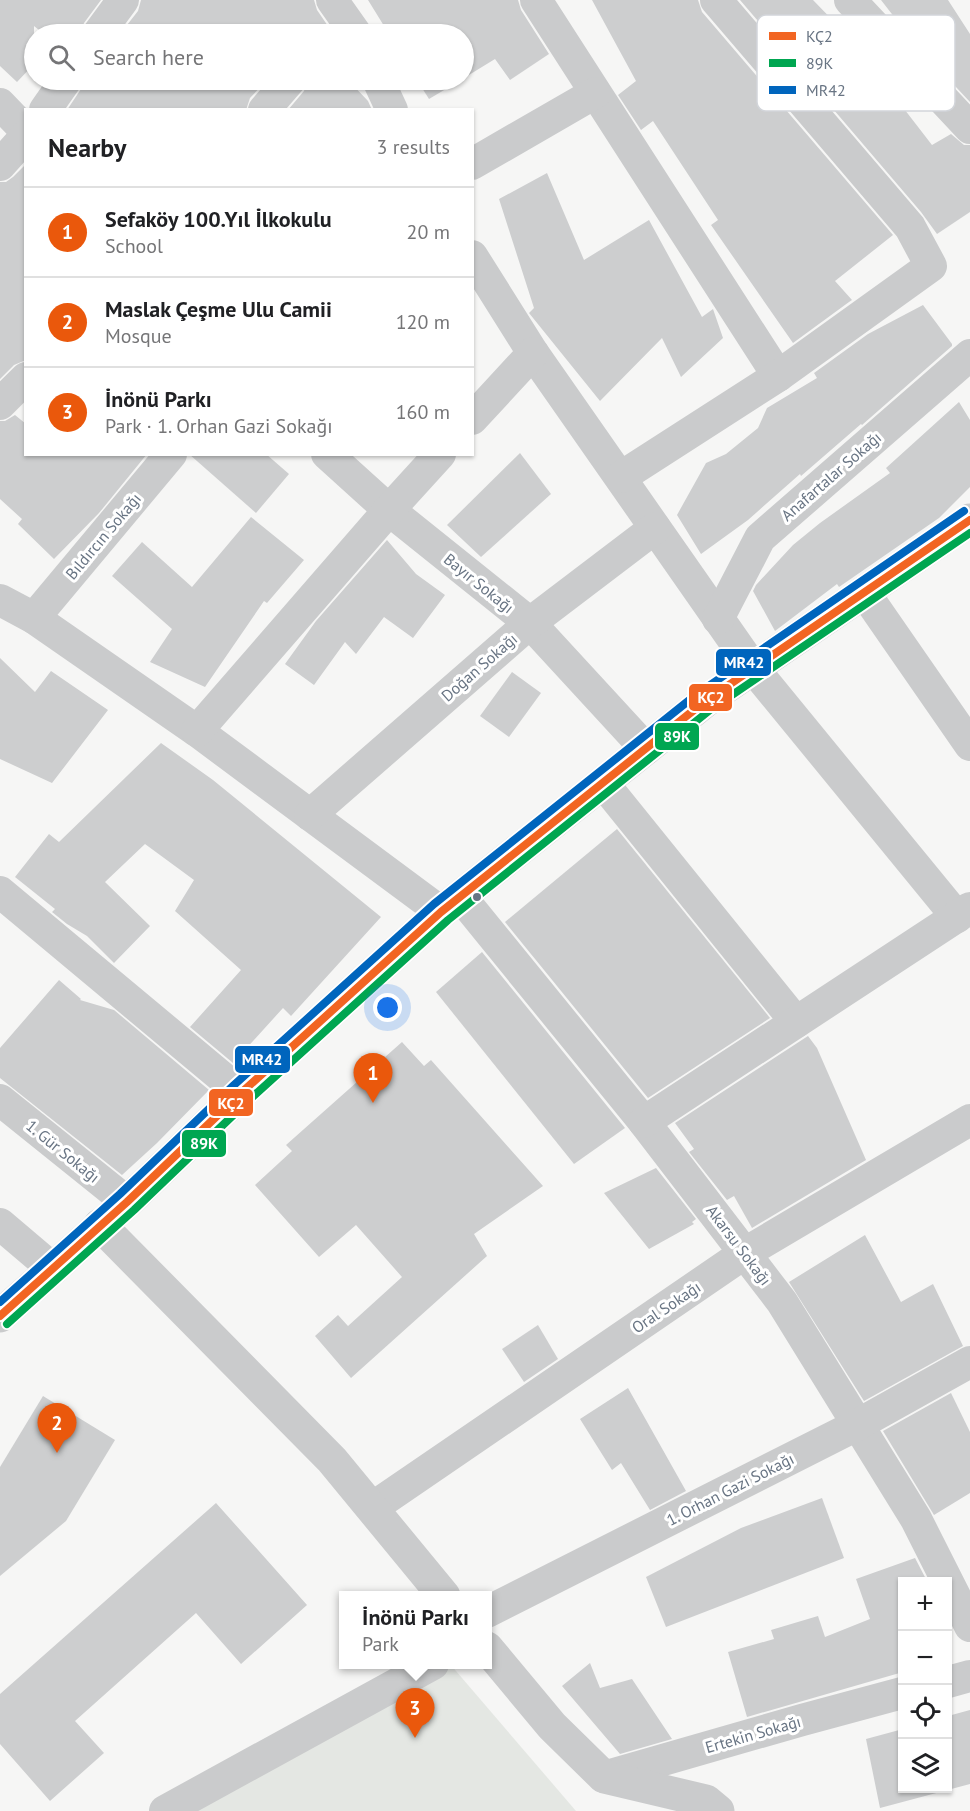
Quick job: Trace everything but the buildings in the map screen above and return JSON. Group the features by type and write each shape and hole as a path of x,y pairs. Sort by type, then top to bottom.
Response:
{"street":[{"path":"105,24 123,0"},
{"path":"332,0 346,24"},
{"path":"536,0 778,376"},
{"path":"716,0 757,48"},
{"path":"850,0 864,15"},
{"path":"46,108 59,90"},
{"path":"266,108 281,90"},
{"path":"383,90 391,108"},
{"path":"474,163 595,93"},
{"path":"0,104 24,129"},
{"path":"621,477 778,376 931,266 910,226 811,111"},
{"path":"953,111 970,129"},
{"path":"0,165 24,138"},
{"path":"474,259 533,353 753,668 963,912 644,1122"},
{"path":"474,417 533,353"},
{"name":"Anafartalar Sokağı","path":"718,619 760,538 970,355"},
{"path":"0,404 24,380"},
{"name":"Bıldırcın Sokağı","path":"34,618 169,456"},
{"name":"Bayır Sokağı","path":"329,456 388,510 530,623 646,749"},
{"path":"197,731 388,510 438,456"},
{"path":"0,1316 127,1202 241,1093 451,905 704,702 970,520"},
{"name":"Doğan Sokağı","path":"310,815 530,623 655,528"},
{"path":"864,592 967,734"},
{"name":"Akarsu Sokağı","path":"0,600 34,618 197,731 310,815 451,905 644,1122 782,1302 915,1519 960,1581 970,1626"},
{"path":"603,783 796,1022"},
{"path":"0,892 241,1093"},
{"name":"1. Gür Sokağı","path":"0,1100 127,1202"},
{"name":"Oral Sokağı","path":"372,1508 745,1253 970,1120"},
{"path":"0,1224 53,1269"},
{"path":"100,1225 332,1460 440,1591"},
{"name":"1. Orhan Gazi Sokağı","path":"492,1609 857,1425 970,1362"},
{"path":"492,1654 552,1726 604,1778 706,1801 718,1811"},
{"path":"165,1811 426,1669"},
{"path":"952,1681 970,1676"},
{"name":"Ertekin Sokağı","path":"604,1778 898,1694"}],"shaded area":[{"path":"441,1669 454,1669 576,1811 183,1811"}],"transit line":[{"name":"MR42","path":"0,1302 434,904 697,694 964,511"},
{"name":"KÇ2","path":"0,1316 441,912 704,702 970,520"},
{"name":"89K","path":"7,1324 448,920 710,710 970,533"}],"place":[{"name":"Sefaköy 100.Yıl İlkokulu","path":"373,1103"},
{"name":"Maslak Çeşme Ulu Camii","path":"57,1453"},
{"name":"İnönü Parkı","path":"415,1738"}]}
